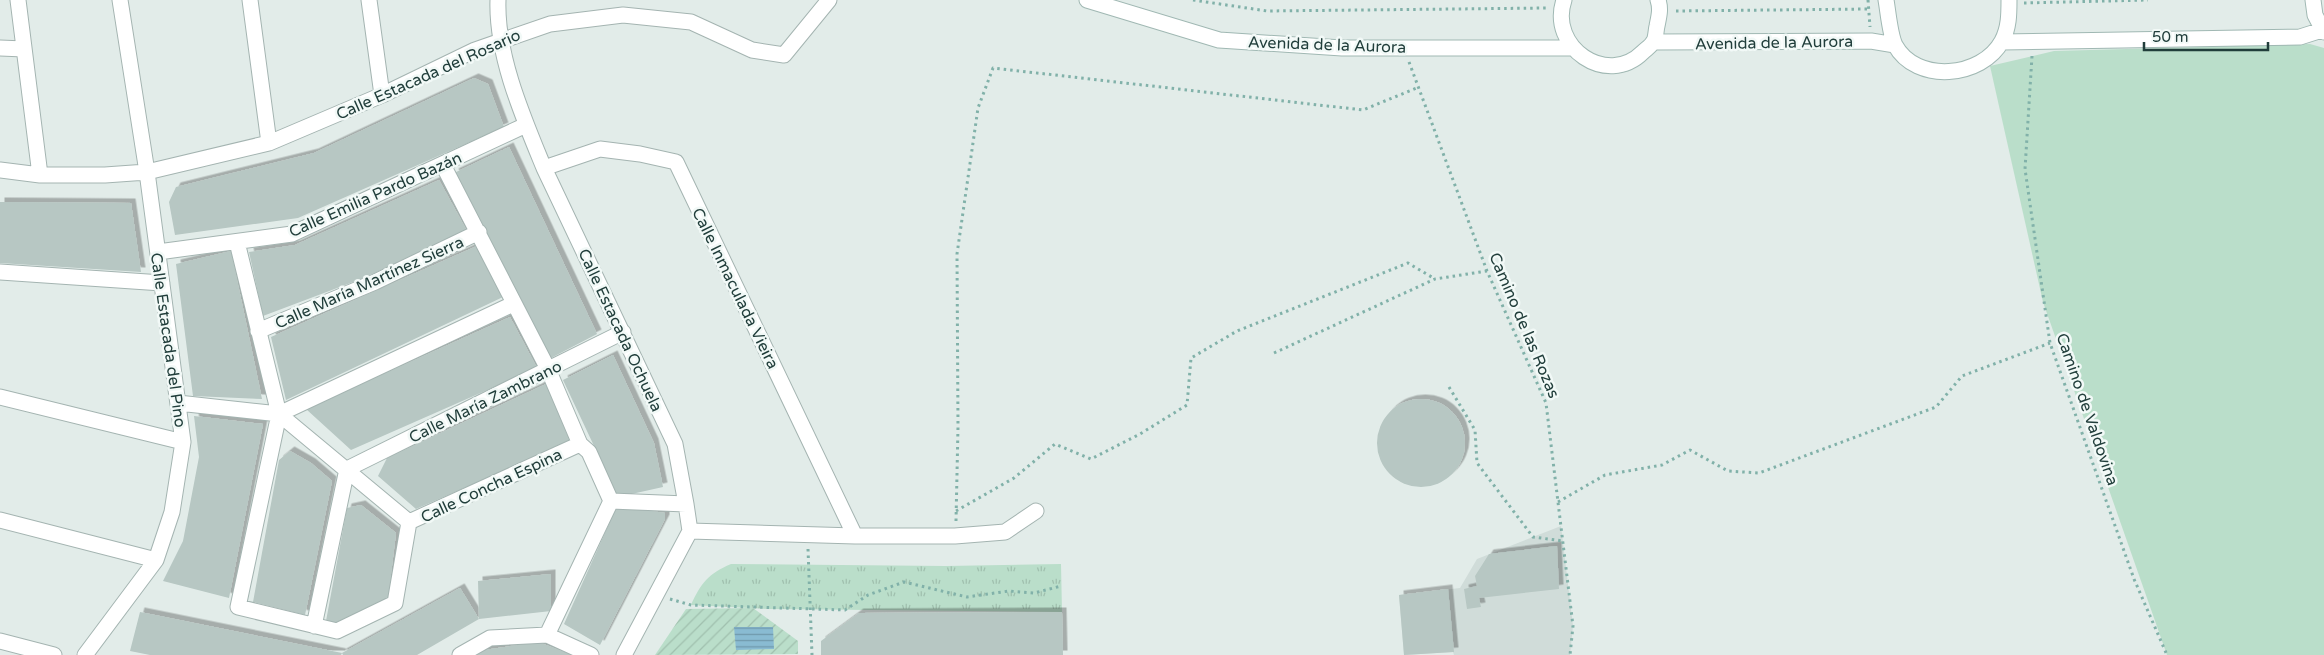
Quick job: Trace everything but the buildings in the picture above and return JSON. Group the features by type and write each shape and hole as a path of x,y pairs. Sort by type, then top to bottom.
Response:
{"street":[{"path":"18,0 40,175"},
{"name":"Calle Estacada del Pino","path":"85,655 156,560 172,512 183,442 147,172 120,0"},
{"path":"250,0 269,143"},
{"path":"369,0 382,95"},
{"name":"Calle Estacada Ochuela","path":"498,0 501,40 526,125 544,168 676,444 690,531"},
{"name":"Calle Estacada del Rosario","path":"0,170 40,175 105,176 147,172 269,143 382,95 501,40 550,24 623,15 691,22 752,50 784,56 829,0"},
{"name":"Avenida de la Aurora","path":"1087,0 1219,40 1342,48 1572,48"},
{"path":"1564,0 1561,10 1562,29 1572,48 1588,60 1596,63 1616,65 1638,58 1653,42 1660,8 1658,0"},
{"path":"1886,0 1895,45 1908,58 1926,69 1947,73 1968,69 1987,58 2002,42 2016,1"},
{"path":"2002,42 2300,37 2323,31 2315,15 2314,0"},
{"name":"Avenida de la Aurora","path":"1653,42 1871,41 1895,45"},
{"path":"0,48 24,49"},
{"name":"Calle Emilia Pardo Bazán","path":"158,252 292,234 526,125"},
{"name":"Calle Inmaculada Vieira","path":"544,168 600,148 676,162 855,536"},
{"path":"443,165 548,369 580,444 589,452 611,501 547,635"},
{"name":"Calle María Martínez Sierra","path":"258,332 375,282 479,232"},
{"path":"237,242 278,414"},
{"path":"0,272 162,284"},
{"path":"278,414 514,304"},
{"name":"Calle María Zambrano","path":"347,469 623,332"},
{"path":"0,397 183,442"},
{"path":"178,402 278,414 409,522"},
{"name":"Calle Concha Espina","path":"278,414 238,607 337,630 394,603 409,522 580,444"},
{"path":"314,626 347,469"},
{"path":"611,501 686,504"},
{"path":"624,655 690,531 855,536 955,536 1005,532 1036,511"},
{"path":"0,520 156,560"},
{"path":"460,655 490,638 547,635 591,655"},
{"path":"0,641 54,655"}],"path":[{"path":"1193,0 1267,12 1551,8 1551,0"},
{"path":"1868,0 1871,41"},
{"path":"2016,1 2148,0"},
{"path":"1676,6 1676,13 1822,8 1868,9"},
{"name":"Camino de Valdovina","path":"2034,41 2025,169 2050,343 2134,579 2167,655"},
{"name":"Camino de las Rozas","path":"1404,48 1486,271 1546,403 1573,626 1570,655"},
{"path":"955,536 958,427 957,254 978,108 993,68 1363,110 1419,87"},
{"path":"956,512 1014,478 1055,444 1091,459 1140,434 1187,405 1191,358 1237,331 1408,263 1435,279"},
{"path":"1274,353 1435,279 1486,271"},
{"path":"1558,502 1605,475 1662,465 1690,450 1728,472 1759,474 1936,407 1962,376 2050,343"},
{"path":"1449,387 1476,430 1477,463 1533,537 1563,541"},
{"path":"807,534 812,655"},
{"path":"656,595 691,605 810,607 846,610 868,595 904,582 967,597 1009,591 1034,593 1062,586"}],"shaded area":[{"path":"1561,526 1573,626 1570,655 1454,655 1453,652 1404,655 1399,595 1460,588 1477,559"}],"green space":[{"path":"2310,44 2324,48 2324,655 2167,655 2043,302 1990,66 2054,51"},
{"path":"731,564 946,566 1061,564 1062,612 769,609 691,605 706,580"},
{"path":"753,608 798,641 798,654 655,655 686,609"}],"water":[{"path":"734,627 773,627 774,649 736,650"}]}
